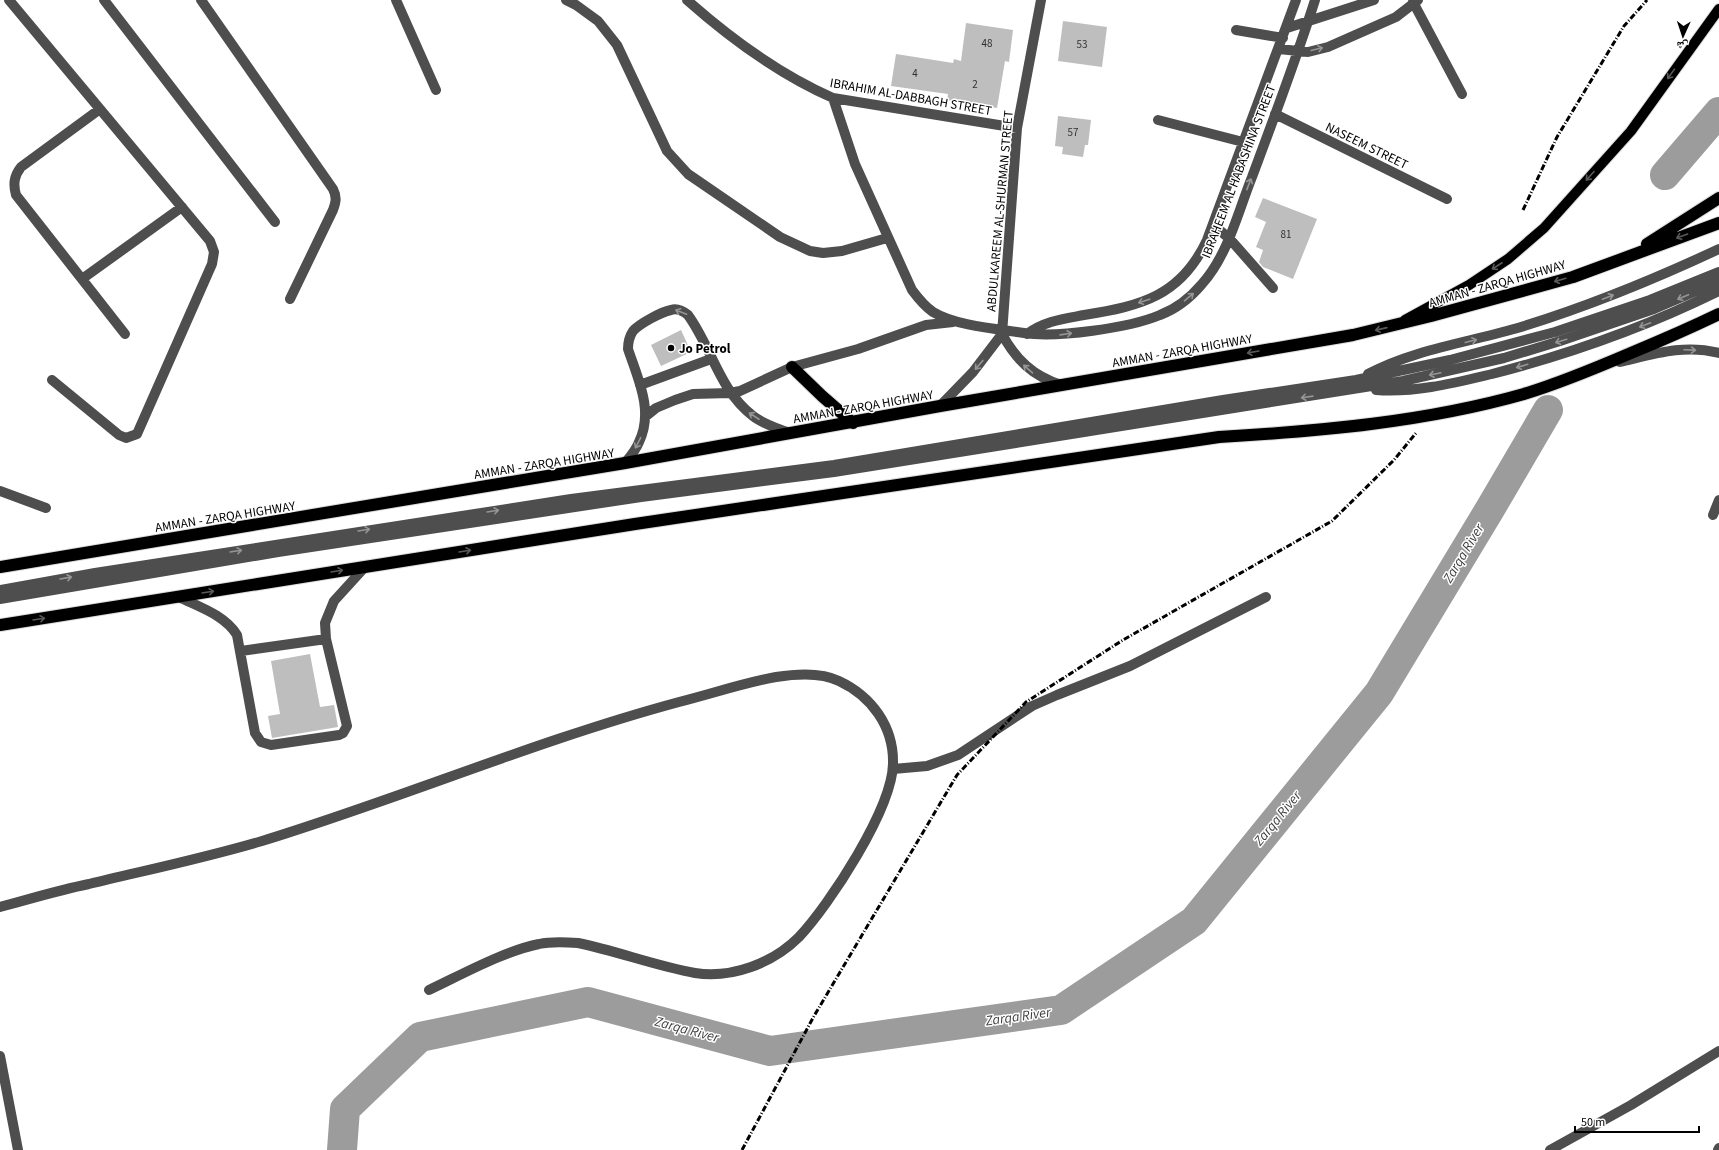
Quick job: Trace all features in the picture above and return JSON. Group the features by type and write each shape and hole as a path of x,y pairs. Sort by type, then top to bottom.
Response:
{"highway":[{"path":"1629,256 1719,198"},
{"name":"AMMAN - ZARQA HIGHWAY","path":"0,567 625,463 789,433 853,423 940,406 1352,335 1396,325 1573,276 1719,223"},
{"path":"0,625 651,521 1219,437 1270,434 1404,420 1464,409 1524,394 1597,368 1719,314"},
{"path":"792,367 853,423"}],"main road":[{"path":"1396,325 1469,285 1508,259 1544,228 1631,131 1719,9"}],"street":[{"path":"9,0 213,246 214,258 137,434 126,438 119,435 52,380"},
{"path":"104,0 275,222"},
{"path":"200,0 336,195 336,203 333,210 290,299"},
{"path":"396,0 436,90"},
{"path":"566,0 576,5 598,21 617,45 667,151 676,164 688,174 780,237 810,251 822,253 842,252 887,238"},
{"name":"IBRAHIM AL-DABBAGH STREET","path":"686,0 721,30 774,68 807,87 832,98 1017,128"},
{"name":"ABDULKAREEM AL-SHURMAN STREET","path":"1002,332 1017,128 1041,0"},
{"name":"IBRAHEEM AL HABASHINA STREET","path":"1027,334 1046,323 1129,306 1154,298 1168,290 1191,268 1200,254 1213,225 1243,142 1279,50 1296,0"},
{"name":"IBRAHEEM AL HABASHINA STREET","path":"959,322 1002,332 1057,335 1109,327 1159,315 1183,302 1202,284 1219,260 1229,238 1315,0"},
{"path":"1286,28 1374,0"},
{"path":"1279,50 1297,52 1318,50 1396,16 1413,1 1462,94"},
{"path":"1236,30 1283,38"},
{"path":"832,98 855,164 887,238 912,290 922,303 934,313 959,322"},
{"path":"100,109 21,167 14,181 16,195 125,334"},
{"name":"NASEEM STREET","path":"1275,114 1447,200"},
{"path":"1158,120 1243,142"},
{"path":"82,279 182,207"},
{"path":"1213,225 1229,238 1273,288"},
{"path":"1357,384 1402,359 1557,316 1621,292 1719,249"},
{"path":"0,599 278,552 641,497 834,472 1357,384 1555,332 1650,300 1719,272"},
{"path":"0,590 95,573 555,501 834,465 1223,400 1357,384 1456,370 1504,358 1612,325 1719,282"},
{"path":"1357,384 1396,391 1423,388 1519,367 1634,329 1664,317 1719,291"},
{"path":"625,463 639,443 644,430 646,416 645,401 628,349 630,336 638,326 671,310 683,311 688,315 730,393 754,417 789,433"},
{"path":"646,416 656,408 693,394 730,393 748,388 792,367 858,349 926,326 959,322"},
{"path":"940,406 973,372 1002,332 1020,362 1032,373 1047,381 1062,386"},
{"path":"1597,368 1673,349 1719,353"},
{"path":"640,385 711,358"},
{"path":"0,492 46,508"},
{"path":"1712,515 1719,500"},
{"path":"179,596 228,624 237,635 255,733 261,742 271,745 339,735 346,730 347,726 326,639 325,623 329,608 341,591 365,567"},
{"path":"893,769 927,766 958,755 1032,706 1057,694 1130,666 1266,597"},
{"path":"241,651 326,639"},
{"path":"0,907 87,884 181,863 260,842 616,719 777,677 804,675 830,677 855,689 875,707 888,731 893,758 893,769 890,785 879,810 850,866 833,893 797,939 776,955 758,964 725,973 698,974 597,947 559,942 540,943 522,948 428,990"},
{"path":"1550,1150 1631,1105 1719,1051"},
{"path":"0,1056 18,1150"}],"building":[{"path":"1063,21 1107,27 1102,67 1058,61"},
{"path":"966,23 1013,30 1009,62 1005,61 997,108 947,100 948,94 891,86 896,54 953,63 954,59 961,61"},
{"path":"1058,116 1091,120 1088,145 1085,145 1083,157 1062,154 1063,147 1055,146"},
{"path":"1263,198 1317,219 1293,279 1263,267 1259,262 1263,250 1256,247 1266,222 1255,217"},
{"name":"Jo Petrol","path":"681,330 691,352 661,366 651,345"},
{"path":"310,654 320,707 334,705 338,727 272,738 268,716 280,714 271,661"}],"waterway":[{"name":"Zarqa River","path":"1665,175 1719,112"},
{"name":"Zarqa River","path":"342,1150 345,1109 420,1037 588,1002 770,1051 1061,1010 1194,921 1379,693 1548,410"}],"railway":[{"path":"1523,210 1557,137 1624,26 1647,0"},
{"path":"742,1150 814,1016 957,775 1026,702 1123,640 1332,521 1394,460 1416,433"}],"place":[{"name":"Jo Petrol","path":"671,348"}]}
